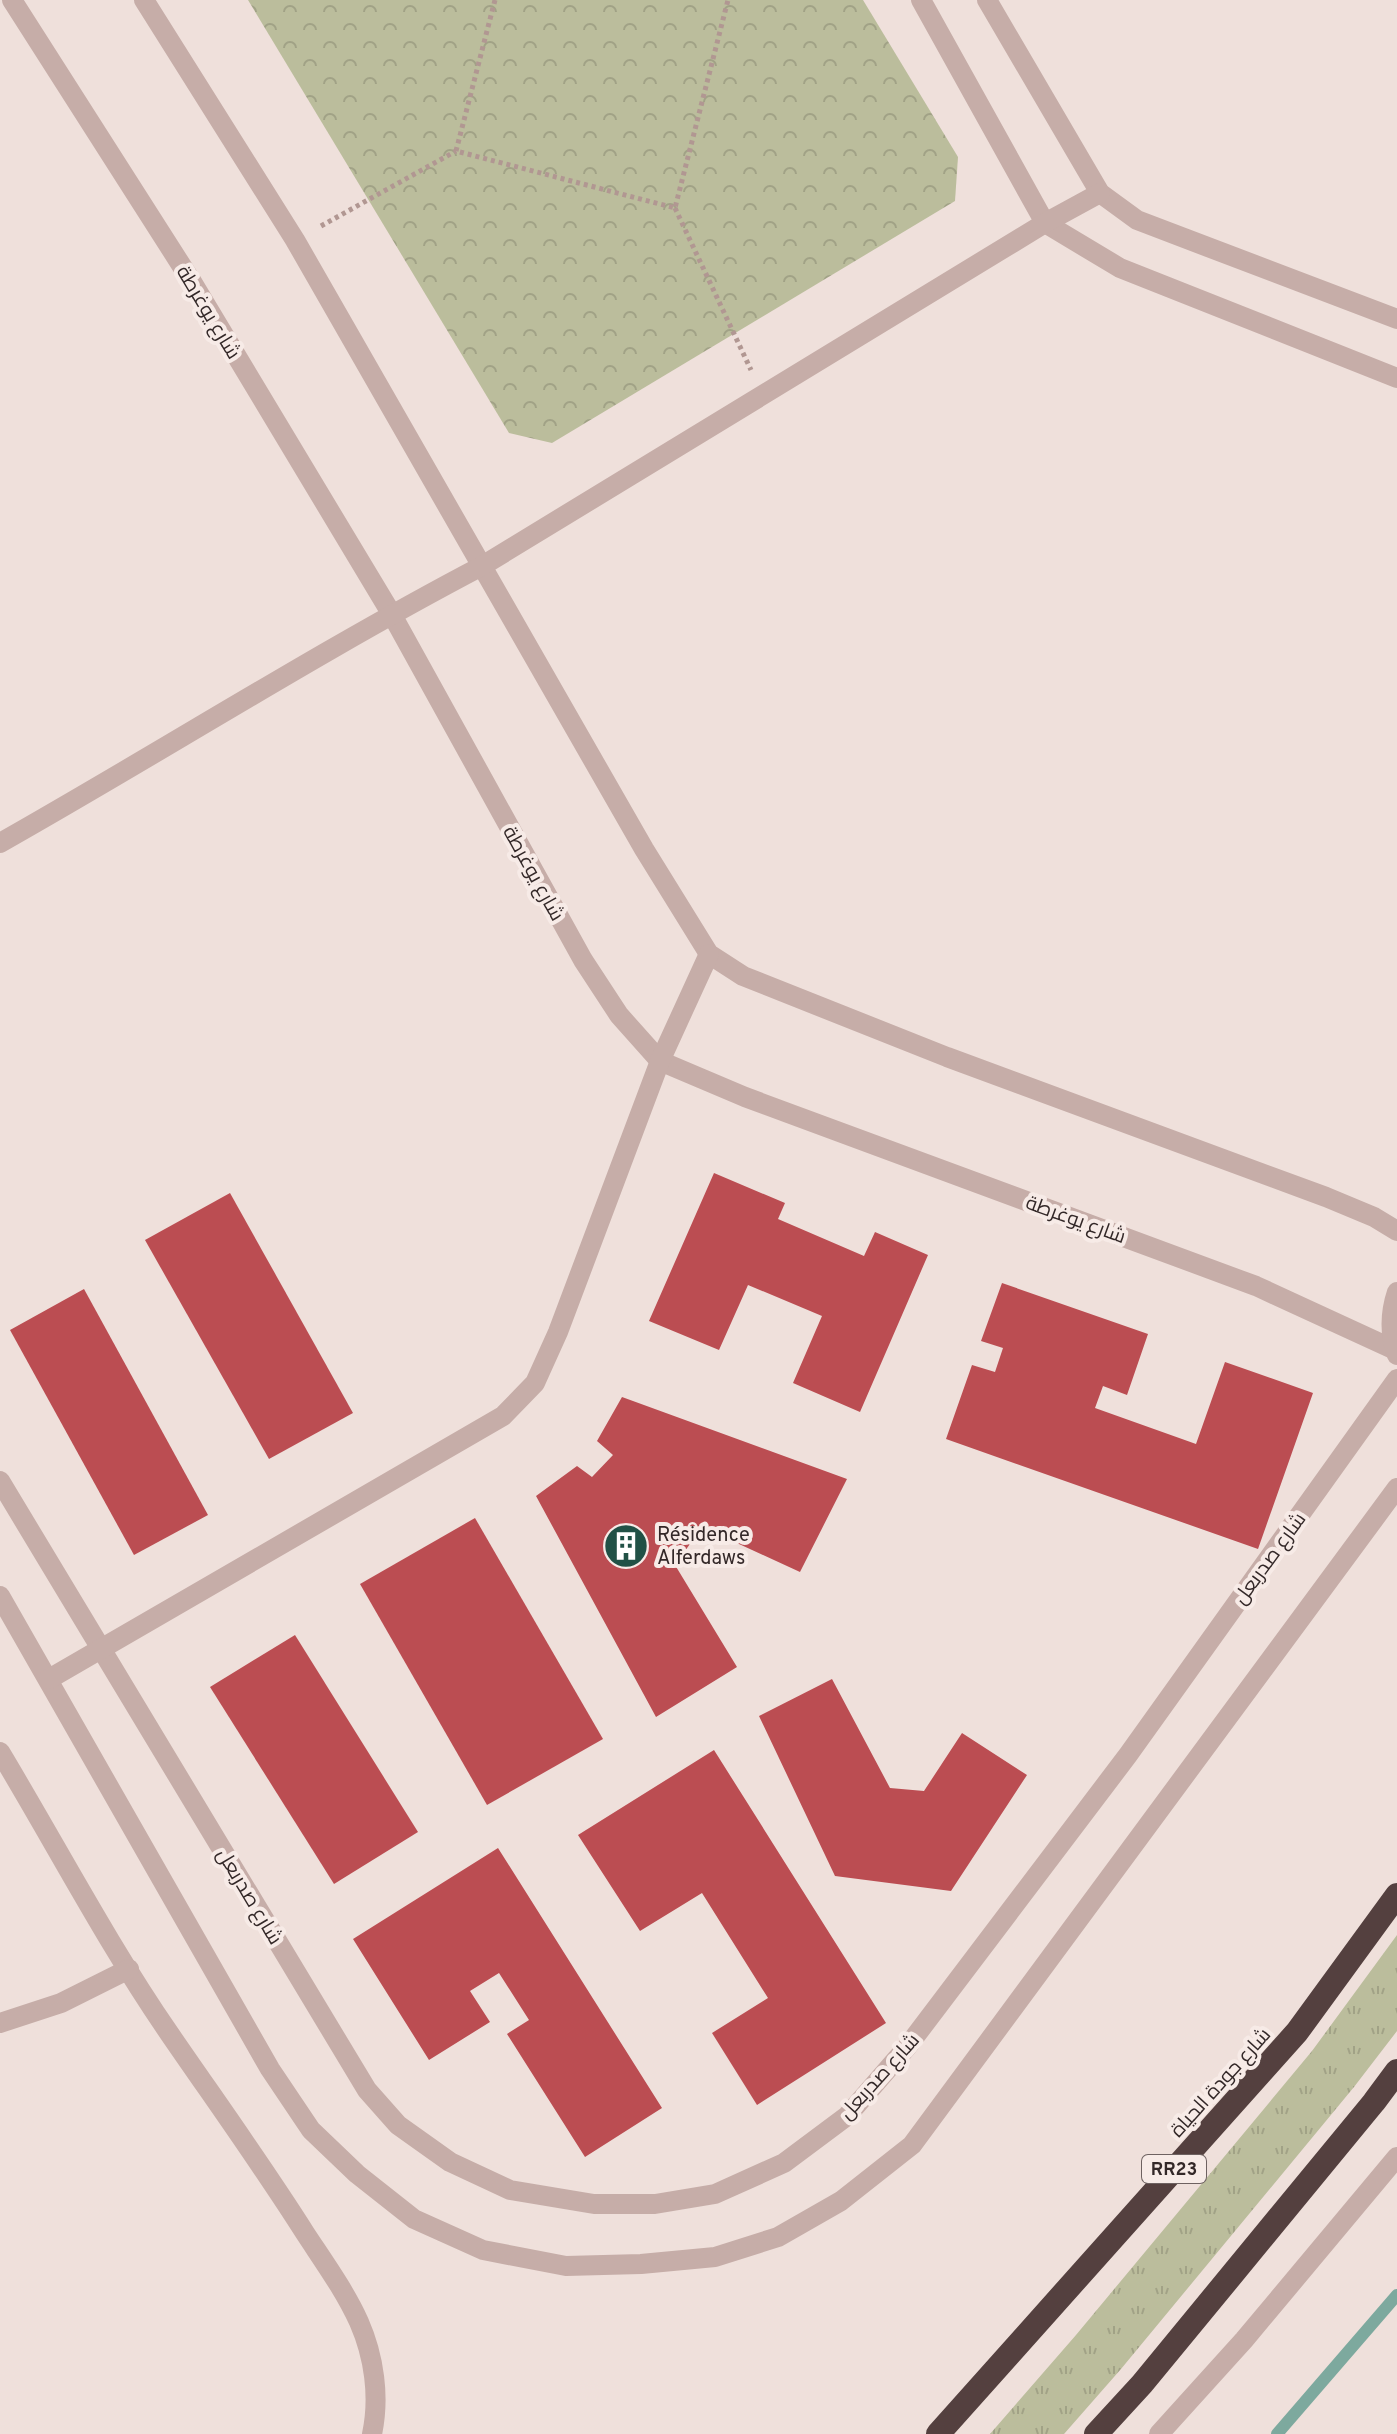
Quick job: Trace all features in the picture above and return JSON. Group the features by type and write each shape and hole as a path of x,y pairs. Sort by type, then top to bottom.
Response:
{"highway":[{"name":"شارع جودة الحياة","path":"938,2434 1297,2032 1397,1895"},
{"path":"1096,2434 1142,2384 1397,2071"}],"street":[{"name":"شارع يوغرطة","path":"12,0 192,282 391,613 583,960 619,1015 660,1061 745,1097 1256,1286 1396,1353"},
{"path":"144,0 295,240 644,849 709,954 743,976 947,1057 1326,1197 1374,1217 1397,1231"},
{"path":"921,0 1045,223 1120,268 1397,378"},
{"path":"987,0 1100,193 1137,220 1397,319"},
{"path":"0,843 391,613 482,566 1045,223 1100,193"},
{"path":"49,1679 503,1416 535,1383 558,1332 660,1061 709,954"},
{"path":"1396,1353 1391,1320 1397,1292"},
{"name":"شارع صدربعل","path":"0,1481 367,2090 398,2125 450,2162 510,2190 594,2204 655,2204 715,2194 784,2163 847,2116 907,2047 1128,1755 1397,1379"},
{"path":"0,1596 270,2069 311,2130 357,2174 414,2219 483,2250 566,2266 641,2264 715,2257 778,2237 841,2201 912,2145 1397,1488"},
{"path":"0,1752 169,2034 247,2142 358,2321 369,2350 376,2383 376,2420 372,2434"},
{"path":"0,2023 61,2003 129,1969"},
{"path":"1159,2434 1244,2340 1397,2157"}],"path":[{"path":"456,151 495,0"},
{"path":"728,0 675,208 763,394"},
{"path":"295,240 456,151 675,208"}],"green space":[{"path":"248,0 863,0 958,157 955,201 552,443 509,433"},
{"path":"1397,1935 1397,2031 1354,2087 1064,2434 990,2434 1312,2051"}],"building":[{"path":"714,1173 785,1203 778,1219 864,1256 875,1232 928,1255 860,1412 793,1383 822,1316 748,1285 719,1350 649,1321"},
{"path":"230,1193 353,1413 269,1459 145,1240"},
{"path":"1002,1283 1148,1334 1127,1395 1103,1386 1095,1408 1196,1444 1225,1362 1313,1393 1258,1549 946,1439 972,1365 995,1372 1003,1348 981,1341"},
{"path":"84,1289 208,1515 134,1555 10,1330"},
{"name":"Résidence Alferdaws","path":"622,1397 847,1479 800,1572 702,1527 675,1565 737,1667 656,1717 536,1496 577,1466 592,1477 613,1455 597,1441"},
{"path":"475,1518 603,1739 487,1805 360,1584"},
{"path":"295,1635 418,1832 334,1884 210,1687"},
{"path":"832,1679 890,1788 924,1791 962,1733 1027,1775 951,1891 835,1876 759,1716"},
{"path":"714,1750 886,2023 757,2105 712,2033 768,1998 702,1893 640,1931 578,1835"},
{"path":"498,1848 662,2108 585,2157 507,2034 529,2020 499,1973 470,1991 490,2022 429,2060 353,1939"}],"waterway":[{"path":"1277,2434 1397,2295"}],"place":[{"name":"Résidence Alferdaws","path":"626,1546"}]}
